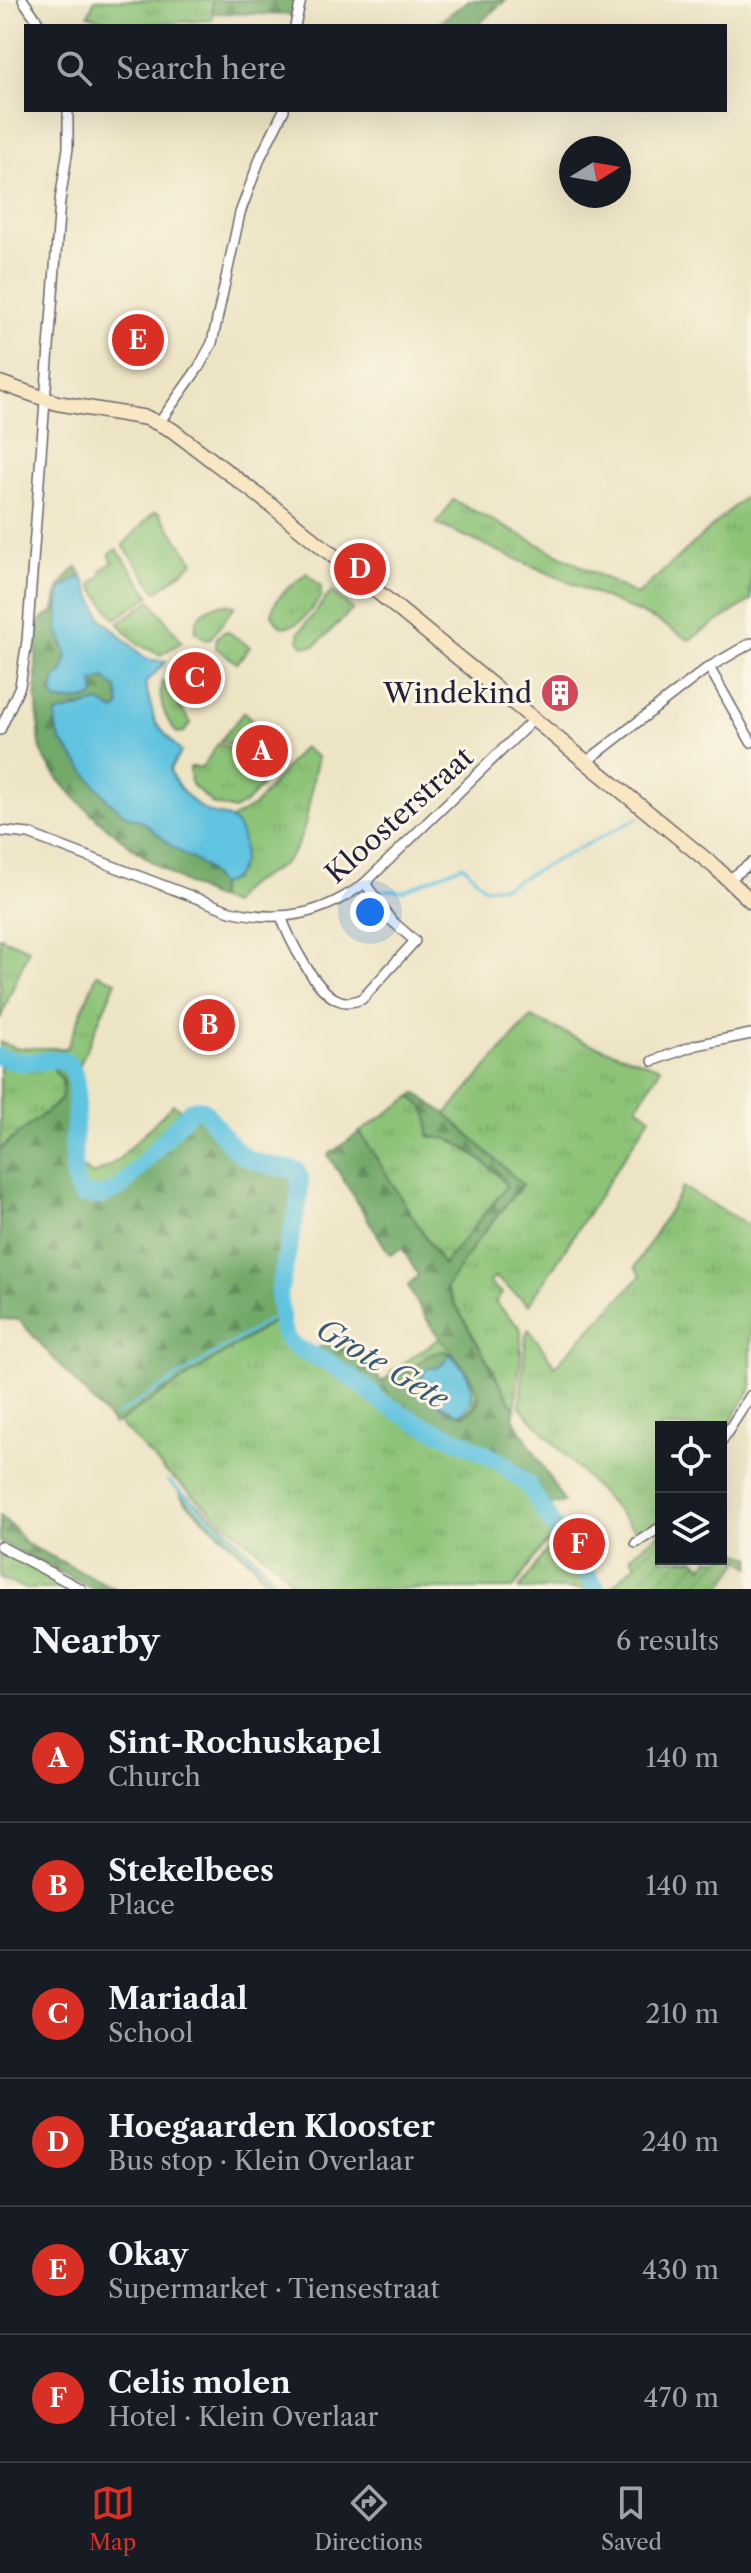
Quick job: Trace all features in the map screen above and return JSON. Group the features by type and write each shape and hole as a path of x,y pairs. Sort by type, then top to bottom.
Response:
{"main road":[{"path":"0,383 44,400 131,413 159,423 223,467 730,879 751,901"}],"street":[{"path":"23,0 40,24"},
{"path":"295,24 301,0"},
{"path":"0,730 20,686 27,641 60,201 68,148 68,112"},
{"path":"159,423 199,367 212,343 240,213 261,156 283,112"},
{"path":"586,762 709,667 751,643"},
{"path":"709,667 751,742"},
{"name":"Kloosterstraat","path":"0,831 29,834 230,911 281,916 323,909 365,883 533,720"},
{"path":"730,879 751,863"},
{"path":"281,916 307,967 322,988 340,1001 353,1003 362,999 415,941 391,920 365,883"},
{"path":"653,1061 696,1045 751,1034"},
{"path":"727,1433 751,1395"},
{"path":"636,1543 655,1531"},
{"path":"0,1546 81,1589"}],"green space":[{"path":"95,0 212,0 212,20 114,24 88,15"},
{"path":"212,0 298,0 295,15 212,13"},
{"path":"469,0 506,0 478,24 437,24"},
{"path":"751,491 751,600 689,640 657,621 437,524 453,500 637,595"},
{"path":"154,512 159,513 194,562 157,592 123,545"},
{"path":"117,549 150,596 115,619 91,585 103,574 101,570 113,562 109,554"},
{"path":"77,567 82,576 60,590 62,645 67,654 64,670 54,680 58,701 84,700 93,681 105,678 117,689 120,706 115,711 99,702 56,714 56,728 61,741 124,814 145,823 205,868 219,885 218,899 173,876 120,838 72,794 42,752 36,687 38,622 54,611 61,586"},
{"path":"307,573 321,587 321,597 299,622 280,626 272,615 276,602"},
{"path":"332,591 353,609 315,646 304,646 299,640 299,632"},
{"path":"151,600 182,642 160,655 138,644 118,623"},
{"path":"225,604 235,606 206,640 196,632 197,621 208,609"},
{"path":"227,631 250,647 237,663 216,648 218,637"},
{"path":"162,681 191,723 184,732 177,733 166,715 161,701"},
{"path":"244,712 259,727 238,754 233,745 220,741"},
{"path":"218,744 231,748 235,756 233,760 262,785 246,803 234,810 213,804 191,784 190,767 202,767"},
{"path":"303,747 318,758 305,823 296,848 282,865 243,889 232,904 218,899 219,885 233,879 237,827 231,819 254,806"},
{"path":"0,937 29,949 0,1019"},
{"path":"97,974 116,981 78,1069 63,1054 21,1059 0,1052 0,1042 16,1048 67,1048"},
{"path":"531,1017 585,1042 661,1068 637,1106 650,1117 529,1305 495,1277 489,1283 502,1293 495,1302 521,1329 515,1410 446,1288 476,1242 522,1185 446,1114"},
{"path":"0,1062 23,1067 57,1064 55,1070 63,1088 61,1100 0,1149"},
{"path":"57,1064 66,1069 71,1079 66,1175 74,1190 86,1200 101,1201 118,1194 147,1168 190,1117 201,1118 233,1159 295,1178 280,1266 275,1320 114,1425 19,1320 0,1319 0,1149 61,1100 63,1081 54,1070"},
{"path":"416,1093 446,1114 522,1184 476,1242 446,1288 515,1410 513,1417 564,1502 551,1505 525,1471 465,1435 389,1402 356,1371 313,1350 336,1344 354,1349 368,1362 381,1382 407,1364 409,1368 414,1368 430,1354 444,1351 449,1354 445,1364 424,1372 423,1381 429,1395 440,1406 464,1415 479,1400 469,1375 437,1334 410,1291 408,1286 418,1275 402,1248 390,1255 328,1155 360,1132 443,1265 506,1187 490,1168 462,1146 429,1135 426,1113 421,1104 411,1097"},
{"path":"411,1097 427,1113 429,1136 448,1139 462,1147 490,1168 506,1187 443,1266 360,1132"},
{"path":"173,1104 181,1110 120,1178 95,1193 84,1186 78,1165 93,1175 118,1160"},
{"path":"683,1187 751,1227 751,1389 727,1427 727,1421 655,1421 655,1523 637,1532 520,1407 526,1334 529,1329 555,1366 641,1276 635,1267"},
{"path":"275,1320 282,1341 296,1352 344,1376 391,1415 506,1470 529,1494 556,1536 542,1547 513,1589 295,1589 282,1570 168,1474 118,1422"},
{"path":"440,1338 464,1366 476,1387 477,1397 464,1415 458,1414 464,1412 452,1355 445,1351 430,1354 413,1368 407,1364 393,1374 391,1372"},
{"path":"178,1490 233,1535 281,1589 272,1589 253,1564 184,1501"},
{"path":"0,1516 25,1543 115,1589 93,1589 0,1542"},
{"path":"655,1537 655,1565 727,1565 727,1546 751,1557 751,1567 741,1559 720,1589 609,1589 636,1564 630,1557"},
{"path":"559,1538 565,1548 564,1554 589,1589 519,1589 543,1555"},
{"path":"0,1549 75,1589 25,1589 0,1578"}],"water":[{"path":"82,576 102,619 146,659 166,662 145,683 155,722 181,752 170,769 179,787 201,808 230,819 240,831 242,862 235,876 228,881 219,885 205,867 173,847 145,823 124,814 108,800 61,741 56,728 56,714 99,702 115,711 120,706 117,689 105,678 93,681 95,696 84,700 57,701 52,694 54,680 64,670 67,654 58,629 60,590"},
{"path":"449,1354 462,1367 471,1384 471,1401 458,1414 421,1389 424,1372 428,1368 441,1366"},
{"path":"564,1534 603,1589 589,1589 563,1554 565,1548 559,1538"}],"waterway":[{"path":"378,890 403,891 463,865 485,888 506,886 638,818"},
{"name":"Grote Gete","path":"0,1057 21,1062 59,1059 71,1068 76,1082 73,1164 75,1182 82,1195 101,1196 120,1188 191,1110 199,1108 234,1148 251,1160 296,1170 300,1178 299,1198 279,1293 282,1328 287,1340 298,1349 329,1363 381,1402 500,1462 528,1485 564,1544 597,1589"},
{"path":"117,1415 269,1320 281,1317"},
{"path":"167,1480 241,1545 279,1589"}],"place":[{"name":"Okay","path":"138,340"},
{"name":"Hoegaarden Klooster","path":"360,569"},
{"name":"Mariadal","path":"195,678"},
{"name":"Windekind","path":"560,693"},
{"name":"Sint-Rochuskapel","path":"262,751"},
{"name":"Stekelbees","path":"209,1025"},
{"name":"Celis molen","path":"579,1544"}]}
